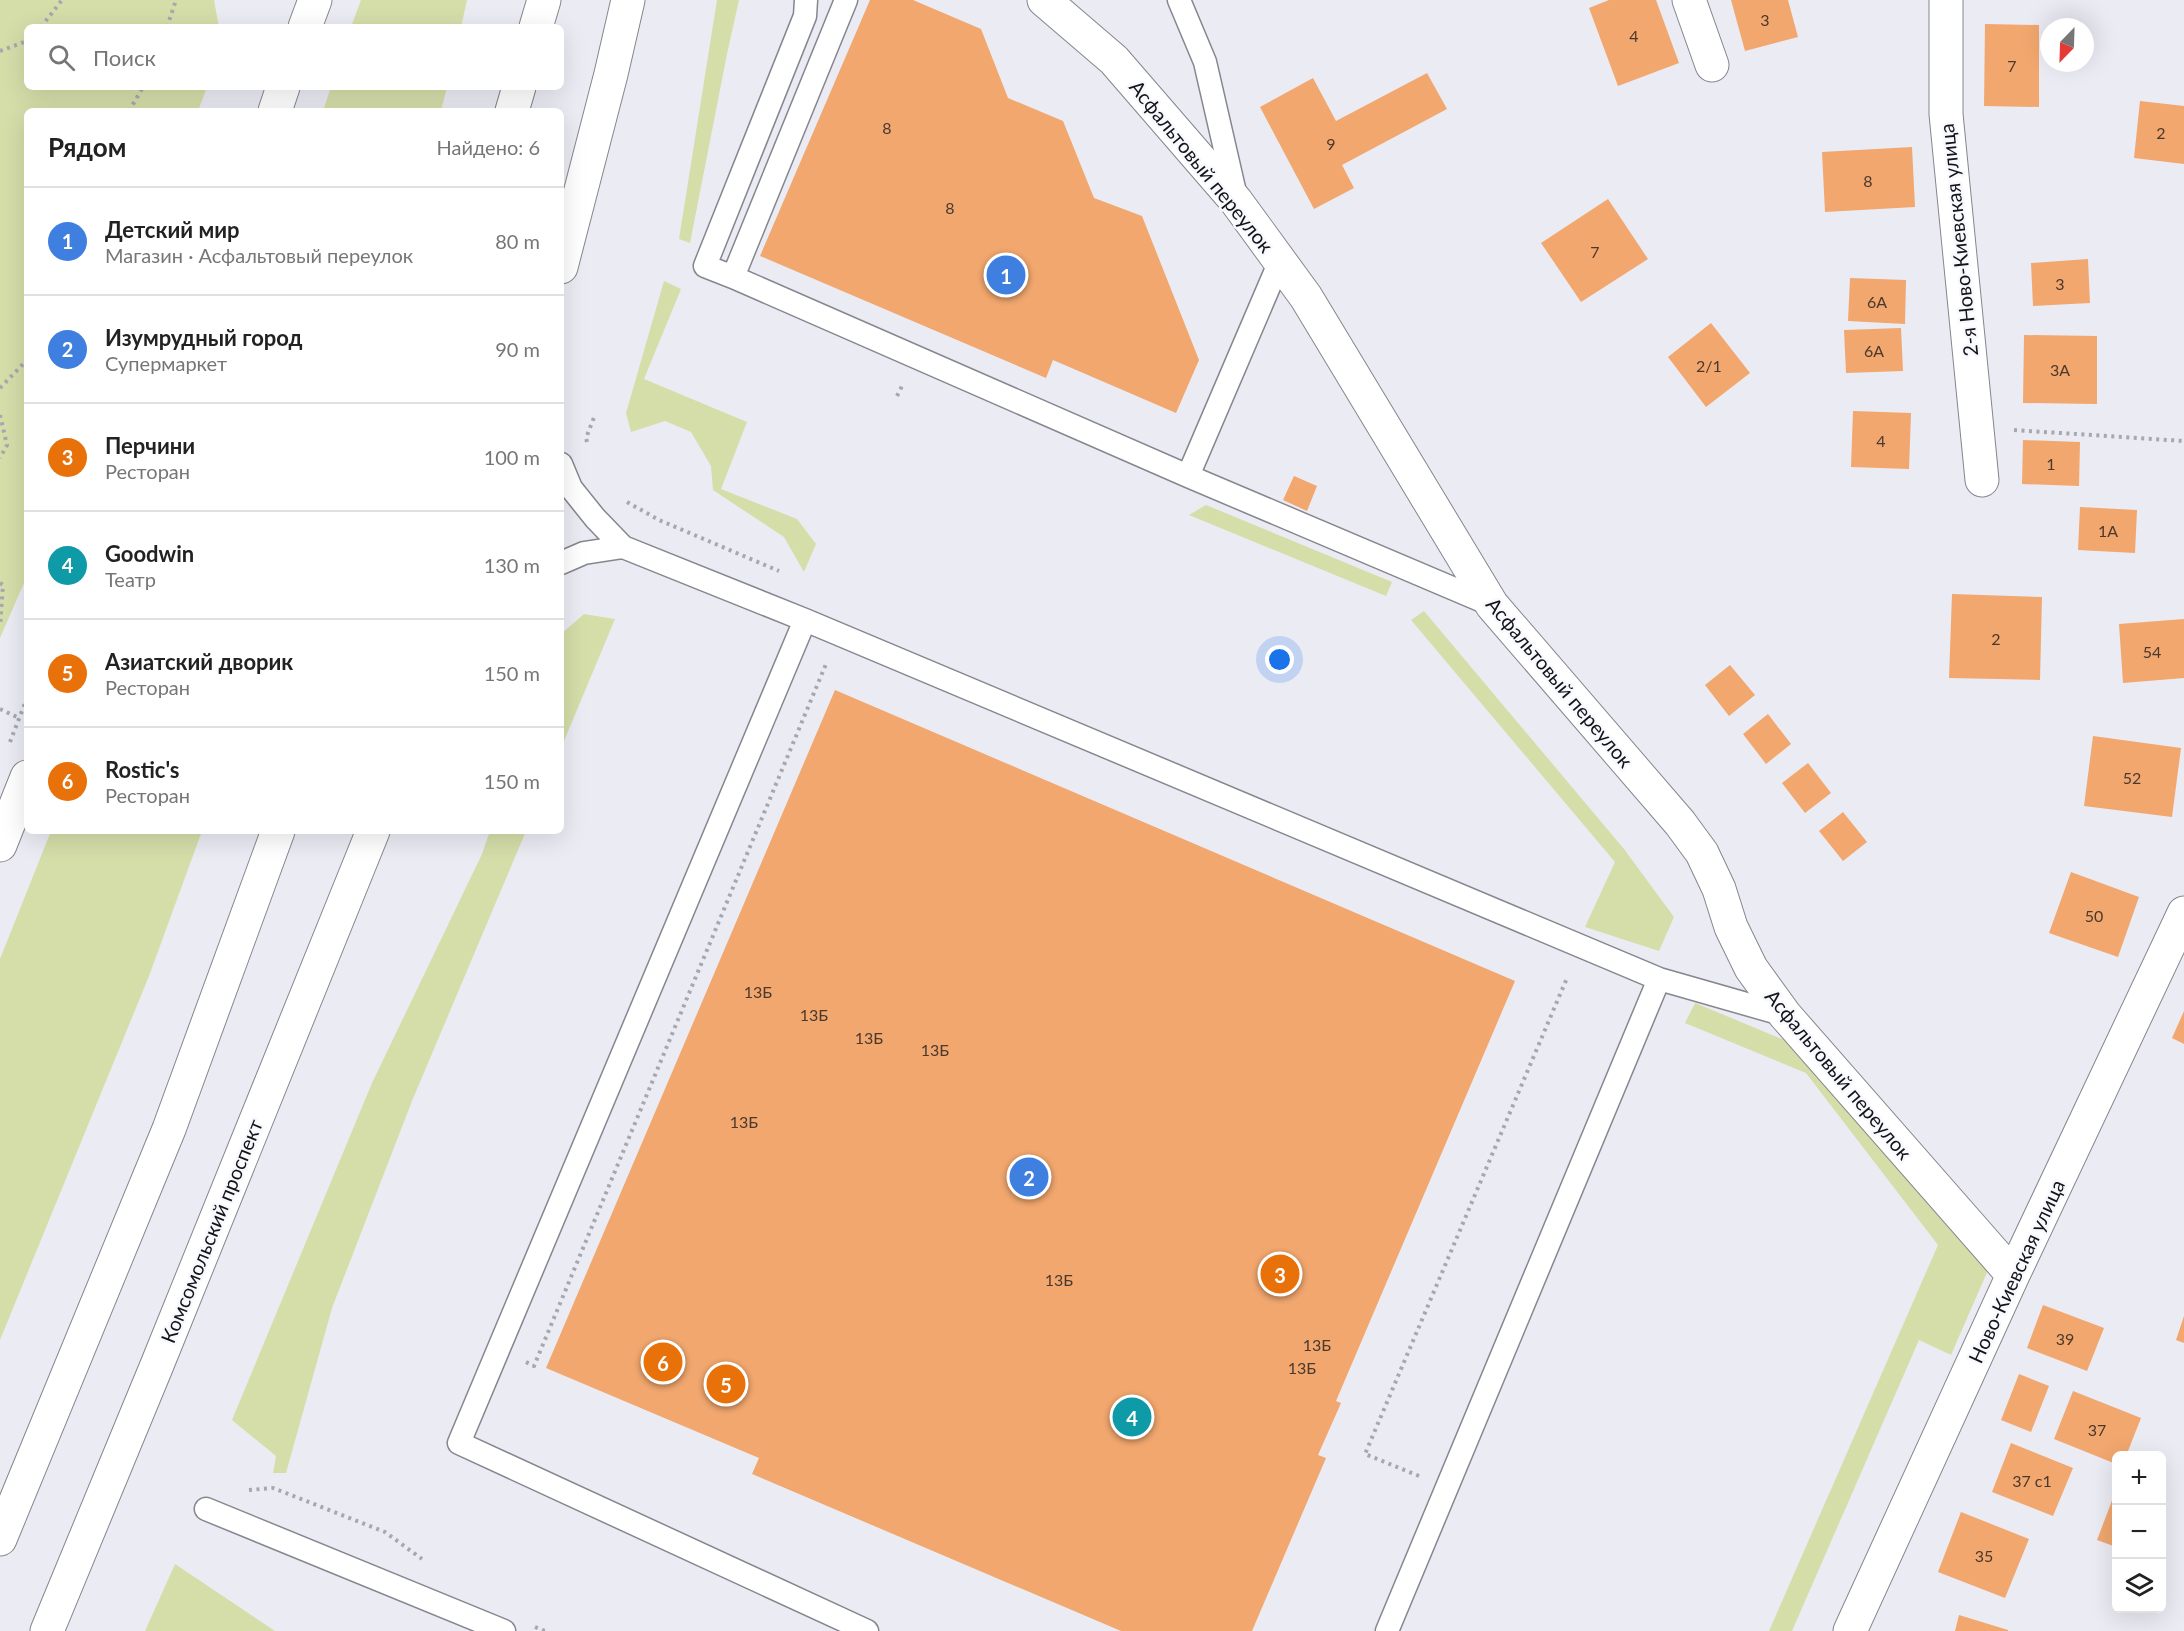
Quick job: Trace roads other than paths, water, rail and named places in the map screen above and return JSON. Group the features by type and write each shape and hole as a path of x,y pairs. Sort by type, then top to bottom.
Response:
{"street":[{"path":"306,24 315,0"},
{"path":"537,24 544,0"},
{"path":"564,255 628,0"},
{"name":"Асфальтовый переулок","path":"1044,0 1114,60 1236,201 1306,297 1492,605 1680,823 1702,853 1719,889 1731,927 1751,968 1785,1015 2013,1275"},
{"path":"1689,0 1712,65"},
{"name":"2-я Ново-Киевская улица","path":"1946,0 1946,114 1982,480"},
{"path":"275,108 282,90"},
{"path":"513,108 518,90"},
{"path":"0,845 24,785"},
{"path":"0,1539 169,1129 277,834"},
{"name":"Комсомольский проспект","path":"47,1631 162,1354 372,834"},
{"name":"Ново-Киевская улица","path":"1850,1631 2013,1275 2184,913"}],"lane":[{"path":"806,0 805,16 705,266 1492,605"},
{"path":"733,277 846,0"},
{"path":"1179,0 1205,62 1236,201"},
{"path":"1188,476 1280,261"},
{"path":"564,471 571,488 595,518 623,547 805,620 1659,979 1785,1015"},
{"path":"564,562 584,553 623,547"},
{"path":"805,620 459,1443 867,1631"},
{"path":"1387,1631 1659,979"},
{"path":"206,1509 504,1631"}],"place":[{"name":"Детский мир","path":"1006,275"},
{"name":"Изумрудный город","path":"1029,1177"},
{"name":"Перчини","path":"1280,1274"},
{"name":"Rostic's","path":"663,1362"},
{"name":"Азиатский дворик","path":"726,1384"},
{"name":"Goodwin","path":"1132,1417"}]}
